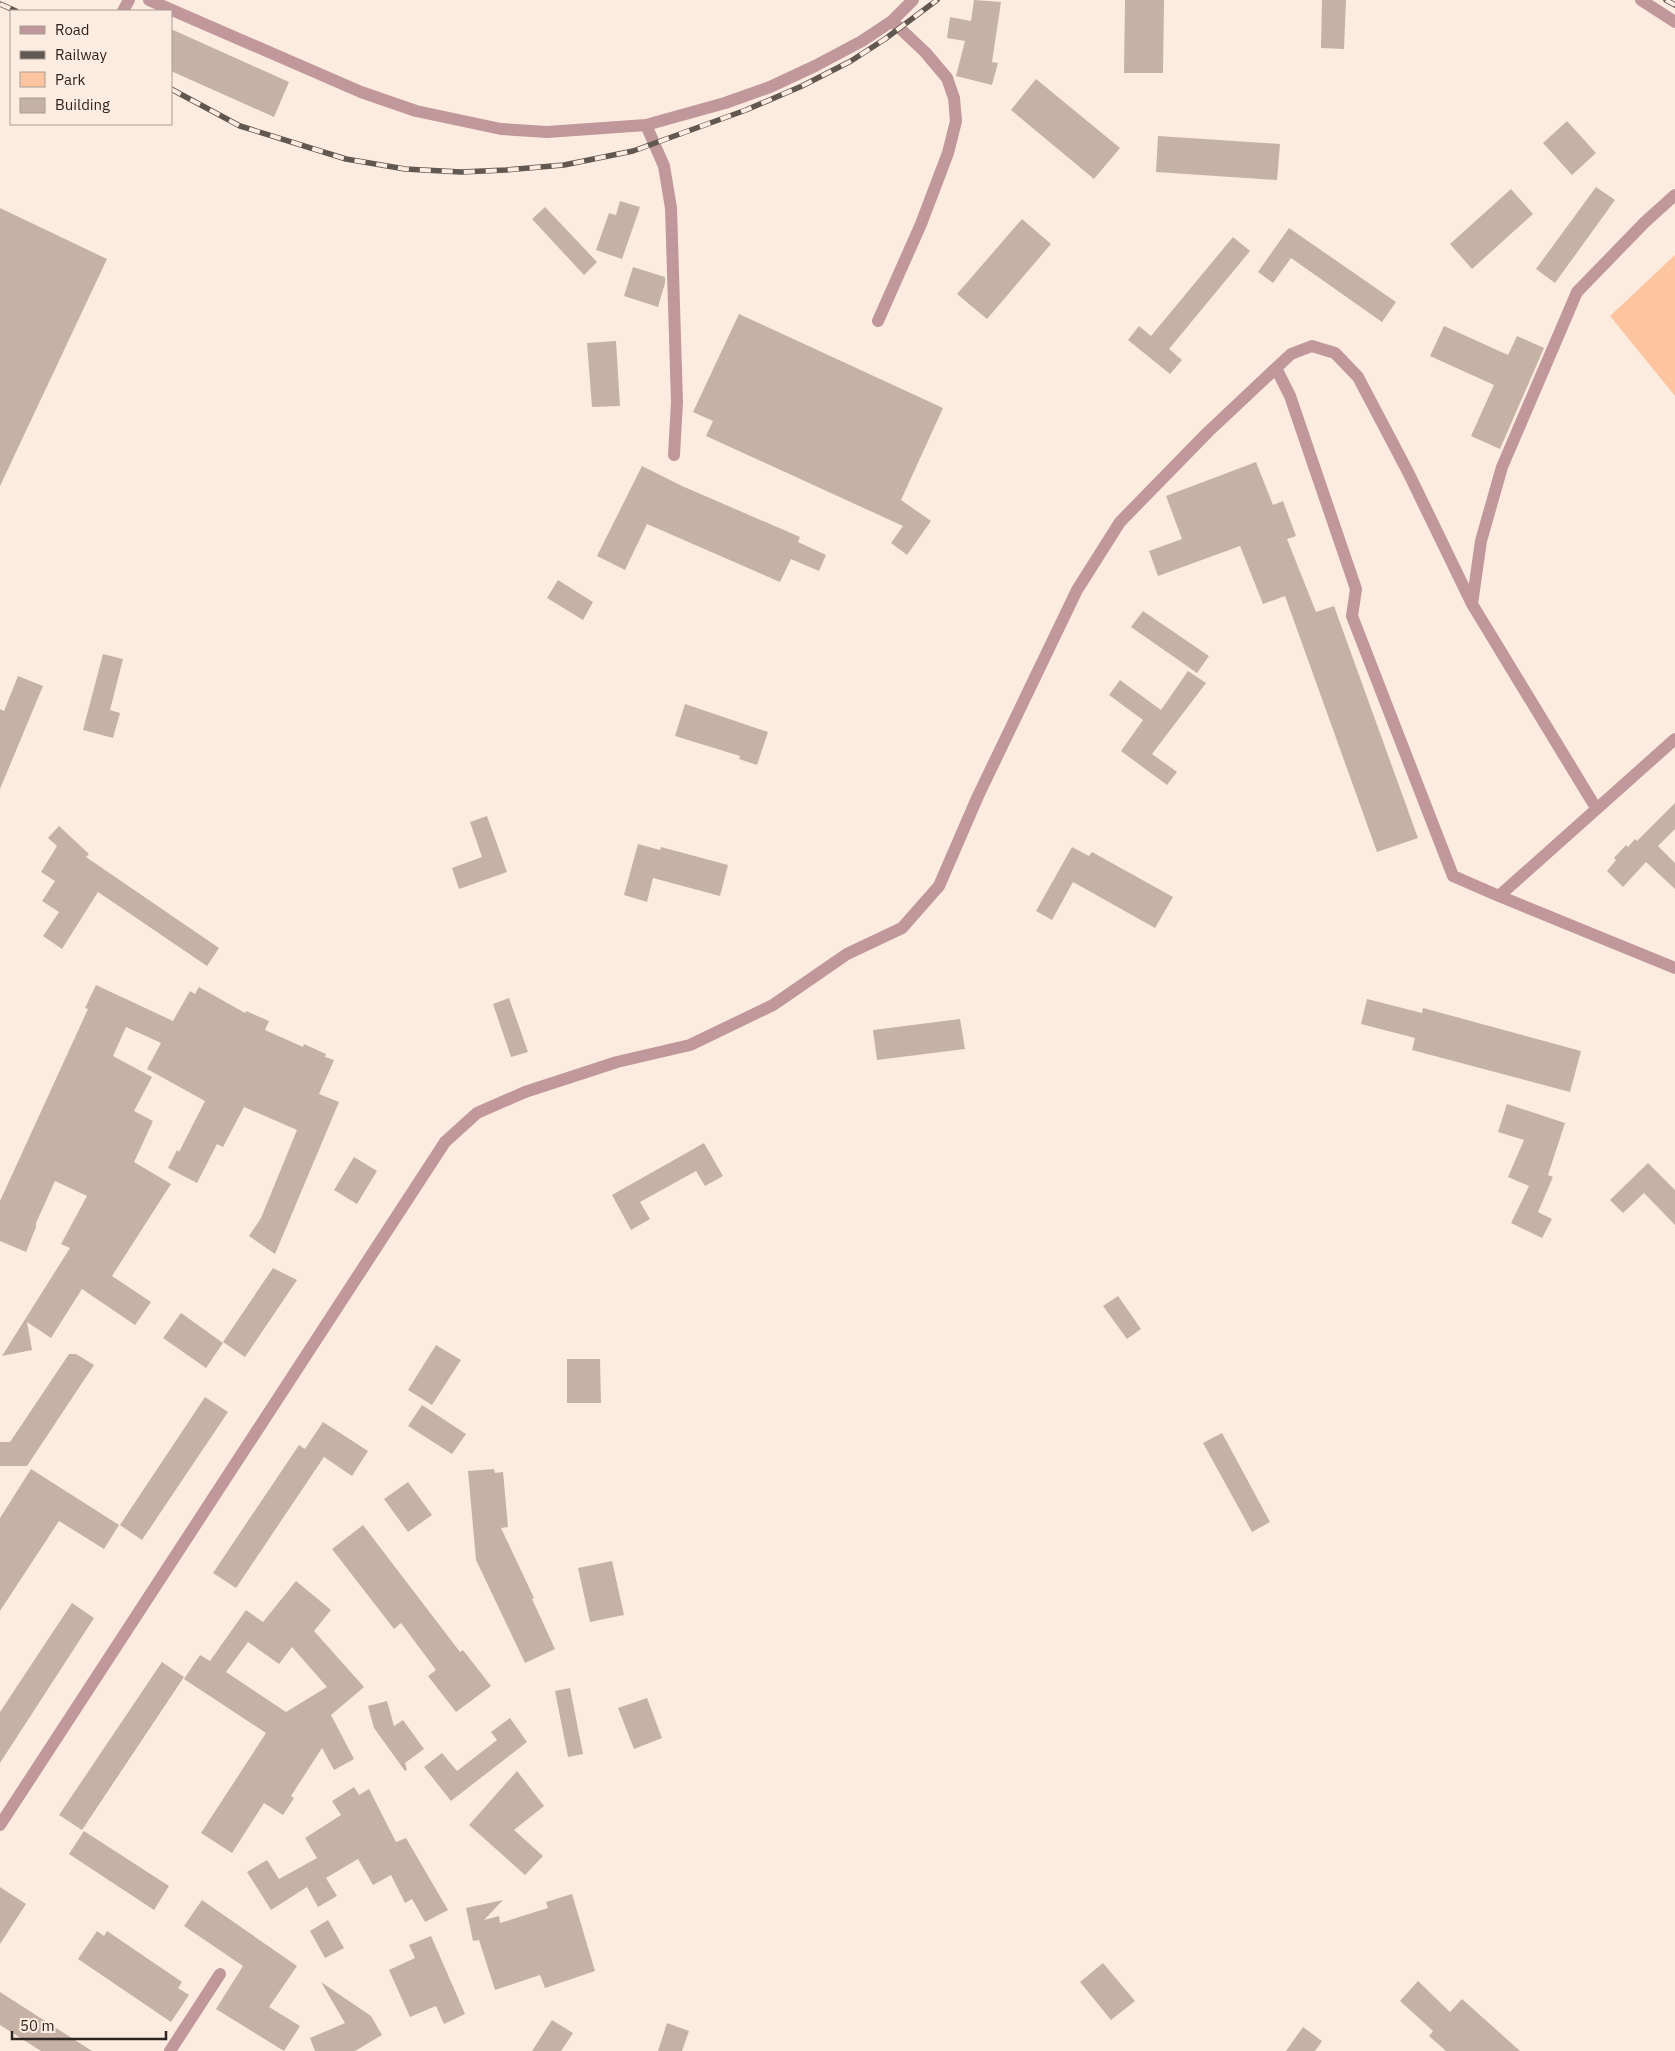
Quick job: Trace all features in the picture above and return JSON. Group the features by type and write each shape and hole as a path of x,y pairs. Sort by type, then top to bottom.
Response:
{"street":[{"path":"149,0 361,92 416,111 501,129 547,132 646,125 724,103 770,87 854,46 892,21 913,0"},
{"path":"1641,0 1675,22"},
{"path":"878,321 921,224 948,153 956,121 954,98 947,78 926,52 892,21"},
{"path":"646,125 664,166 671,208 677,402 674,455"},
{"path":"1472,604 1481,541 1502,467 1577,292 1645,222 1675,195"},
{"path":"0,1825 445,1142 477,1113 525,1092 617,1062 690,1045 773,1005 847,954 902,928 940,886 978,796 1077,590 1120,522 1208,432 1291,354 1312,346 1335,353 1358,376 1408,472 1472,604 1596,808"},
{"path":"1276,368 1290,396 1356,589 1352,616 1453,876 1675,968"},
{"path":"1499,896 1675,739"},
{"path":"170,2051 220,1974"}],"green space":[{"path":"1675,255 1675,396 1610,316"}],"building":[{"path":"974,0 1001,2 992,62 998,63 992,85 956,76 965,41 947,38 950,17 971,21"},
{"path":"1125,0 1164,0 1163,73 1124,73"},
{"path":"1322,0 1346,0 1344,49 1321,48"},
{"path":"172,29 289,82 274,117 172,71"},
{"path":"1036,79 1120,148 1094,179 1011,110"},
{"path":"1567,121 1596,153 1572,175 1543,143"},
{"path":"1158,136 1280,144 1277,180 1156,172"},
{"path":"1596,187 1615,200 1555,283 1536,269"},
{"path":"1511,189 1533,214 1472,269 1450,244"},
{"path":"620,201 640,207 622,259 596,250 609,213 616,215"},
{"path":"545,207 597,262 584,275 532,219"},
{"path":"0,208 107,259 0,486"},
{"path":"1022,219 1051,244 987,319 957,294"},
{"path":"1289,228 1396,302 1382,322 1291,258 1273,283 1258,272"},
{"path":"1233,237 1250,251 1169,349 1182,360 1170,374 1128,340 1139,326 1151,336"},
{"path":"633,267 665,277 658,307 624,296"},
{"path":"739,314 943,408 901,500 931,521 907,555 891,543 903,526 706,436 713,421 693,412"},
{"path":"1444,326 1508,355 1517,336 1544,348 1500,449 1471,436 1494,385 1430,356"},
{"path":"616,341 620,406 592,407 587,343"},
{"path":"1256,462 1273,505 1283,501 1296,536 1287,539 1316,612 1334,606 1418,838 1377,852 1285,596 1263,604 1240,546 1158,576 1149,551 1182,539 1166,496"},
{"path":"642,466 682,486 800,537 798,542 826,555 819,571 791,559 780,582 647,524 625,570 597,556"},
{"path":"558,580 593,602 583,620 547,598"},
{"path":"1143,611 1209,656 1197,673 1131,627"},
{"path":"103,654 123,659 110,710 120,713 113,738 83,730"},
{"path":"1188,671 1206,683 1152,754 1177,772 1167,785 1121,751 1143,720 1109,695 1120,680 1161,710"},
{"path":"18,676 43,686 0,789 0,709 4,711"},
{"path":"685,704 768,732 757,765 739,759 740,756 675,736"},
{"path":"1675,803 1675,829 1658,846 1675,863 1675,889 1646,862 1623,887 1607,871 1616,860 1614,858 1626,845 1628,847 1635,839 1637,841"},
{"path":"487,816 507,872 459,889 452,868 482,857 470,822"},
{"path":"59,826 89,854 86,857 219,948 207,966 98,892 62,949 43,936 59,912 42,901 55,881 41,872 57,846 48,838"},
{"path":"638,844 660,850 661,847 728,865 720,896 653,878 647,902 624,895"},
{"path":"1072,847 1089,856 1092,852 1173,897 1155,928 1073,882 1052,920 1036,911"},
{"path":"96,985 173,1021 190,991 195,994 199,987 245,1013 246,1011 269,1021 265,1030 303,1047 304,1044 326,1054 325,1057 334,1060 319,1094 339,1102 275,1254 249,1236 261,1218 297,1130 244,1107 223,1147 217,1144 197,1183 168,1168 177,1150 179,1152 205,1101 147,1069 161,1043 126,1027 113,1056 152,1077 134,1111 153,1121 134,1162 171,1184 112,1276 151,1302 135,1325 82,1289 51,1338 27,1322 32,1350 2,1356 70,1248 61,1244 87,1196 55,1181 36,1223 26,1252 0,1241 0,1201 88,1009 85,1008"},
{"path":"509,998 528,1052 511,1057 493,1004"},
{"path":"1367,999 1422,1013 1423,1008 1581,1051 1570,1092 1412,1050 1415,1038 1361,1024"},
{"path":"960,1019 965,1049 877,1060 873,1030"},
{"path":"1507,1104 1565,1123 1548,1175 1553,1177 1538,1212 1552,1219 1542,1238 1511,1223 1529,1186 1508,1177 1524,1140 1498,1132"},
{"path":"704,1143 723,1176 705,1186 696,1171 640,1202 650,1219 631,1230 612,1195"},
{"path":"354,1157 377,1171 357,1204 334,1190"},
{"path":"1648,1163 1675,1190 1675,1225 1644,1193 1623,1213 1610,1200"},
{"path":"273,1268 297,1280 245,1357 223,1342"},
{"path":"1118,1296 1141,1329 1127,1339 1103,1306"},
{"path":"181,1313 223,1343 206,1368 163,1338"},
{"path":"436,1345 461,1360 432,1405 408,1390"},
{"path":"69,1354 76,1354 94,1365 27,1466 0,1466 0,1442 10,1442"},
{"path":"567,1359 600,1359 601,1403 567,1403"},
{"path":"205,1397 228,1412 142,1540 120,1525"},
{"path":"422,1405 466,1434 452,1454 408,1426"},
{"path":"323,1422 368,1451 352,1476 324,1457 236,1588 213,1573 299,1445 305,1449"},
{"path":"1222,1433 1270,1522 1252,1532 1203,1443"},
{"path":"31,1469 119,1525 104,1549 59,1521 0,1611 0,1518"},
{"path":"494,1469 495,1473 503,1472 508,1527 501,1528 534,1598 532,1599 555,1649 525,1663 476,1560 468,1471"},
{"path":"408,1482 432,1515 408,1532 384,1499"},
{"path":"363,1525 460,1652 463,1650 491,1686 456,1712 428,1676 436,1670 401,1623 394,1629 332,1549"},
{"path":"612,1561 624,1615 590,1622 578,1568"},
{"path":"296,1581 331,1610 314,1631 364,1687 331,1715 354,1759 334,1770 322,1748 291,1796 294,1798 283,1815 264,1803 232,1853 201,1833 266,1733 184,1679 200,1655 210,1661 246,1610 263,1622","holes":["248,1642 279,1664 292,1647 327,1687 286,1712 226,1672"]},
{"path":"72,1603 94,1618 0,1763 0,1712"},
{"path":"162,1662 184,1677 82,1830 59,1815"},
{"path":"570,1688 583,1754 568,1757 555,1691"},
{"path":"647,1698 662,1738 634,1749 618,1708"},
{"path":"387,1701 394,1726 403,1720 424,1749 405,1763 407,1770 405,1771 374,1728 368,1706"},
{"path":"510,1718 527,1742 451,1801 424,1767 442,1753 457,1771 497,1740 491,1732"},
{"path":"517,1771 544,1806 514,1830 543,1856 525,1875 469,1825"},
{"path":"354,1787 359,1795 369,1789 396,1842 406,1838 448,1910 425,1922 412,1899 405,1903 391,1875 373,1885 358,1859 326,1878 337,1896 318,1907 307,1887 271,1910 247,1872 267,1860 279,1879 317,1858 305,1838 341,1815 332,1801"},
{"path":"84,1831 169,1886 154,1910 69,1854"},
{"path":"0,1887 26,1904 0,1944"},
{"path":"572,1894 595,1971 545,1988 540,1975 495,1990 479,1940 473,1941 466,1908 503,1900 484,1920 499,1916 500,1923 548,1908 546,1902"},
{"path":"202,1900 297,1966 269,2007 300,2026 284,2051 216,2009 243,1966 184,1926"},
{"path":"328,1920 344,1948 325,1958 310,1931"},
{"path":"97,1931 104,1936 107,1931 182,1982 178,1988 189,1995 171,2022 78,1959"},
{"path":"431,1936 465,2014 444,2024 436,2006 410,2017 389,1970 415,1958 409,1945"},
{"path":"1103,1963 1135,2001 1111,2020 1080,1982"},
{"path":"1418,1981 1450,2012 1462,1999 1520,2051 1446,2051 1429,2036 1433,2031 1400,2001"},
{"path":"321,1982 371,2016 382,2035 355,2051 315,2051 310,2038 345,2023"},
{"path":"0,1992 92,2051 41,2051 0,2025"},
{"path":"552,2020 573,2033 561,2051 532,2051"},
{"path":"667,2023 689,2031 682,2051 658,2051"},
{"path":"1303,2027 1322,2041 1315,2051 1286,2051"}],"railway":[{"path":"172,90 240,126 346,159 405,169 461,172 564,165 633,151 746,110 802,86 851,61 885,39 937,0"},
{"path":"1666,0 1675,5"},
{"path":"0,4 14,10"}]}
